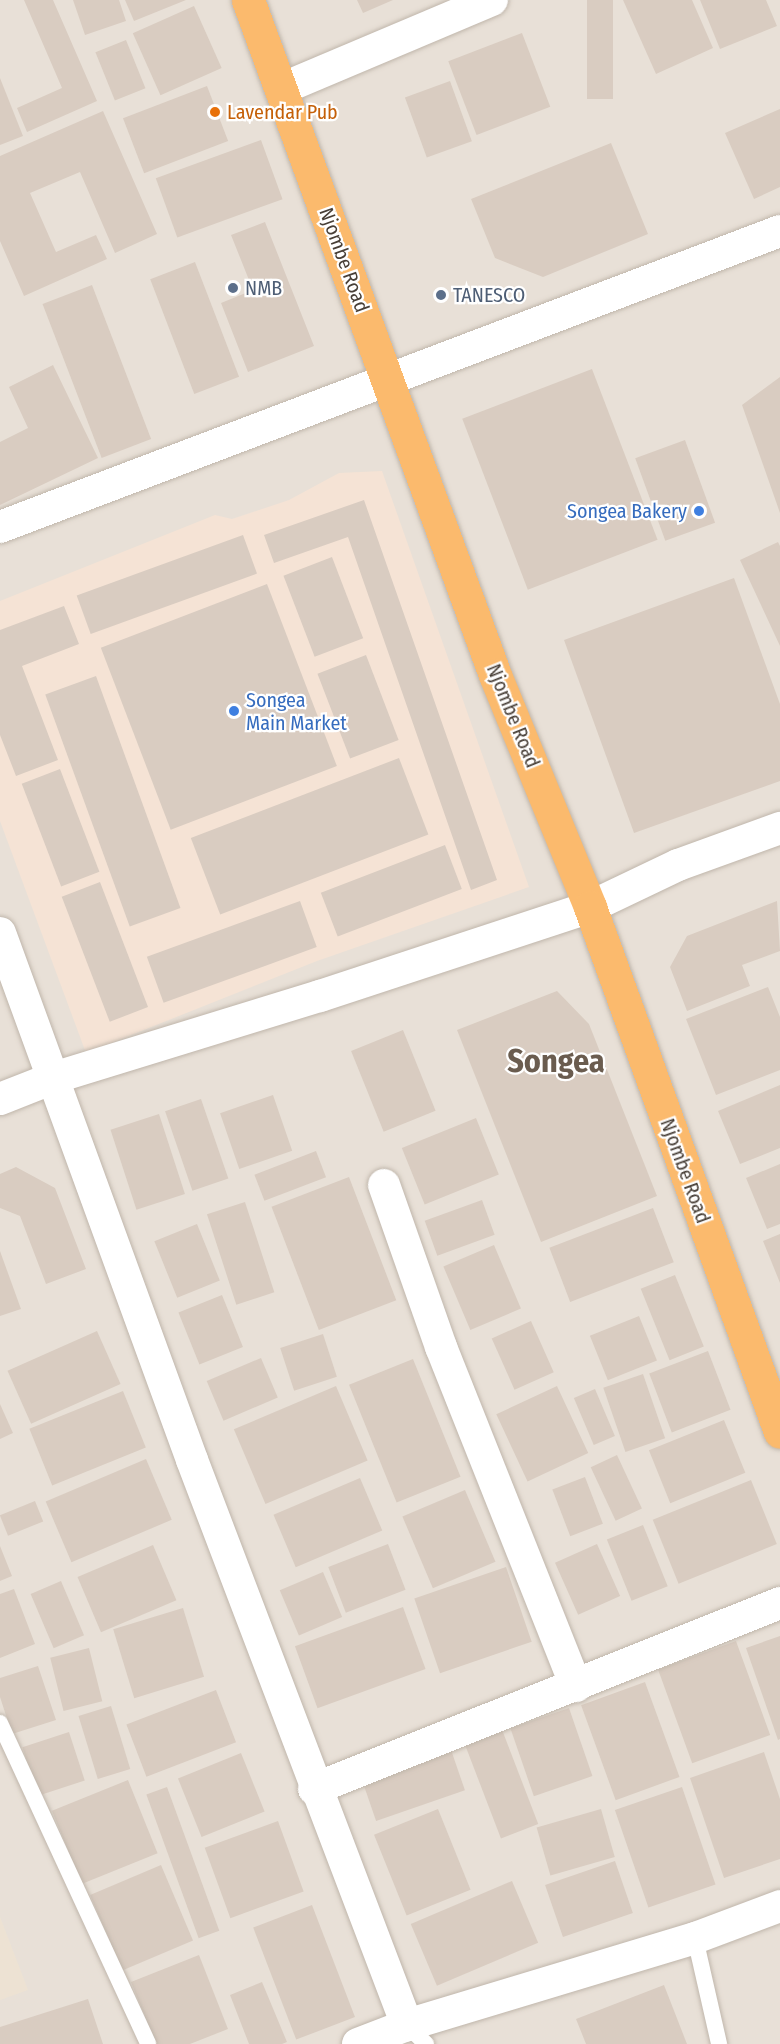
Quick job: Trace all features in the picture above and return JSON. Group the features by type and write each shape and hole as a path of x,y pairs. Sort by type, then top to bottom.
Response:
{"highway":[{"name":"Njombe Road","path":"248,0 495,675 590,906 780,1432"}],"street":[{"path":"281,89 492,0"},
{"path":"0,527 387,378 780,231"},
{"path":"0,1099 53,1078 320,996 590,906 678,865 780,828"},
{"path":"0,933 314,1789 416,2035"},
{"path":"384,1185 441,1347 576,1686"},
{"path":"314,1789 780,1603"},
{"path":"358,2044 416,2035 780,1906"}],"lane":[{"path":"0,1723 148,2044"},
{"path":"695,1938 719,2044"}],"shaded area":[{"path":"0,0 780,0 780,2044 0,2044"},
{"name":"Songea Main Market","path":"382,471 529,887 317,961 86,1053 0,821 0,601 215,515 232,519 289,500 339,473"},
{"path":"0,1917 28,1990 0,2000"}],"building":[{"path":"24,0 53,0 97,101 27,132 17,108 62,88"},
{"path":"73,0 119,0 126,21 85,35"},
{"path":"125,0 186,0 134,21"},
{"path":"357,0 393,0 363,13"},
{"path":"587,0 613,0 613,99 587,99"},
{"path":"623,0 692,0 713,48 656,74"},
{"path":"700,0 766,0 777,26 720,49"},
{"path":"194,6 222,68 160,95 133,33"},
{"path":"522,33 550,107 477,135 448,61"},
{"path":"126,40 145,88 115,101 95,52"},
{"path":"0,78 23,136 0,145"},
{"path":"450,81 472,141 427,158 405,97"},
{"path":"207,86 228,141 144,173 123,118"},
{"path":"780,109 780,187 754,199 725,133"},
{"path":"103,111 157,234 115,253 80,172 30,193 56,252 96,235 107,259 24,296 0,241 0,156"},
{"path":"261,140 283,199 177,238 156,178"},
{"path":"611,143 648,234 543,277 495,258 471,199"},
{"path":"265,222 314,346 248,372 221,303 253,290 231,235"},
{"path":"195,262 239,377 194,394 150,279"},
{"path":"92,285 151,439 102,458 43,304"},
{"path":"53,365 98,458 0,505 0,442 28,428 9,387"},
{"path":"592,369 658,540 528,590 462,419"},
{"path":"780,377 780,513 742,405"},
{"path":"685,440 715,523 665,541 635,458"},
{"path":"364,500 497,880 471,890 348,537 274,563 264,535"},
{"path":"243,535 257,574 91,634 77,596"},
{"path":"778,542 780,546 780,646 740,560"},
{"path":"332,557 363,638 315,657 283,576"},
{"path":"734,578 780,704 780,781 634,833 564,640"},
{"path":"267,584 337,766 171,830 101,648"},
{"path":"64,606 79,644 22,666 58,760 16,776 0,735 0,630"},
{"path":"366,655 399,740 350,759 317,674"},
{"path":"96,676 180,908 130,927 45,694"},
{"path":"399,758 428,835 220,914 191,838"},
{"path":"60,769 99,872 61,886 22,784"},
{"path":"445,845 462,889 338,937 321,893"},
{"path":"100,882 148,1007 110,1022 62,897"},
{"path":"300,901 317,947 164,1003 147,957"},
{"path":"777,901 780,951 742,965 750,986 687,1011 670,967 687,936"},
{"path":"768,987 780,1017 780,1070 716,1095 686,1019"},
{"path":"557,991 589,1024 657,1196 541,1242 457,1030"},
{"path":"403,1030 436,1111 384,1132 351,1051"},
{"path":"780,1085 780,1148 740,1164 718,1111"},
{"path":"273,1095 292,1151 239,1169 220,1113"},
{"path":"201,1099 228,1178 192,1191 165,1111"},
{"path":"159,1114 185,1194 136,1210 110,1130"},
{"path":"476,1118 499,1175 425,1205 402,1148"},
{"path":"316,1151 326,1177 264,1201 254,1175"},
{"path":"780,1164 780,1224 767,1229 746,1178"},
{"path":"16,1167 55,1188 86,1269 46,1284 20,1216 0,1208 0,1174"},
{"path":"349,1177 396,1300 319,1330 272,1207"},
{"path":"482,1200 495,1235 437,1256 425,1221"},
{"path":"245,1202 274,1292 236,1305 207,1214"},
{"path":"653,1208 674,1262 570,1302 549,1248"},
{"path":"197,1224 220,1281 177,1298 154,1241"},
{"path":"780,1234 780,1283 763,1241"},
{"path":"494,1245 521,1309 470,1330 443,1266"},
{"path":"0,1251 21,1309 0,1316"},
{"path":"675,1275 704,1346 670,1360 641,1289"},
{"path":"222,1295 243,1347 199,1365 178,1313"},
{"path":"639,1316 657,1361 608,1380 590,1336"},
{"path":"531,1321 554,1372 514,1390 492,1338"},
{"path":"97,1331 121,1384 31,1424 7,1371"},
{"path":"323,1334 337,1377 294,1391 280,1348"},
{"path":"708,1351 731,1410 672,1432 649,1374"},
{"path":"261,1358 278,1398 223,1421 207,1381"},
{"path":"413,1359 461,1477 397,1503 349,1385"},
{"path":"643,1374 665,1438 625,1452 603,1388"},
{"path":"336,1386 368,1461 265,1504 234,1429"},
{"path":"557,1386 588,1453 528,1481 496,1414"},
{"path":"595,1389 615,1436 594,1445 574,1398"},
{"path":"123,1391 146,1448 52,1485 29,1429"},
{"path":"0,1404 13,1433 0,1439"},
{"path":"724,1420 745,1473 670,1503 649,1450"},
{"path":"617,1455 642,1508 616,1521 591,1467"},
{"path":"146,1459 172,1520 71,1562 46,1502"},
{"path":"585,1477 603,1524 570,1536 552,1490"},
{"path":"360,1478 382,1530 296,1567 273,1515"},
{"path":"751,1480 777,1544 679,1584 653,1520"},
{"path":"465,1490 495,1562 433,1588 402,1517"},
{"path":"35,1501 43,1521 8,1536 0,1515"},
{"path":"643,1525 668,1586 632,1601 607,1540"},
{"path":"388,1544 406,1590 346,1613 328,1567"},
{"path":"597,1544 620,1596 578,1615 555,1563"},
{"path":"153,1545 176,1600 101,1632 78,1577"},
{"path":"0,1546 12,1576 0,1581"},
{"path":"506,1567 532,1642 440,1673 414,1599"},
{"path":"323,1572 342,1617 299,1635 280,1590"},
{"path":"61,1581 84,1635 54,1648 31,1594"},
{"path":"14,1589 35,1644 0,1658 0,1594"},
{"path":"403,1607 426,1669 318,1708 295,1646"},
{"path":"183,1608 204,1677 134,1698 113,1629"},
{"path":"780,1636 780,1739 778,1740 746,1648"},
{"path":"736,1641 770,1735 692,1763 658,1669"},
{"path":"89,1648 102,1701 63,1711 50,1658"},
{"path":"38,1666 56,1720 12,1734 0,1697 0,1678"},
{"path":"645,1682 680,1777 616,1800 581,1705"},
{"path":"216,1690 236,1742 146,1777 126,1724"},
{"path":"111,1706 130,1769 98,1779 78,1716"},
{"path":"569,1708 592,1776 534,1796 510,1728"},
{"path":"501,1727 538,1824 501,1838 464,1741"},
{"path":"69,1732 85,1781 38,1796 22,1747"},
{"path":"449,1744 465,1790 376,1821 360,1775"},
{"path":"764,1752 780,1799 780,1859 724,1878 690,1778"},
{"path":"241,1753 265,1811 202,1837 178,1778"},
{"path":"128,1780 158,1853 82,1884 52,1811"},
{"path":"167,1787 219,1931 199,1938 146,1795"},
{"path":"682,1787 716,1884 648,1908 615,1810"},
{"path":"438,1809 471,1890 407,1916 374,1835"},
{"path":"601,1809 615,1857 550,1876 537,1827"},
{"path":"278,1821 304,1891 230,1918 205,1848"},
{"path":"615,1861 633,1913 563,1937 545,1885"},
{"path":"161,1865 193,1940 122,1971 90,1895"},
{"path":"512,1881 538,1943 437,1986 411,1924"},
{"path":"312,1905 355,2017 296,2040 253,1928"},
{"path":"199,1955 228,2029 190,2044 156,2044 131,1982"},
{"path":"262,1982 287,2042 282,2044 249,2044 230,1995"},
{"path":"664,1985 687,2044 586,2044 576,2019"},
{"path":"88,1999 103,2044 0,2044 0,2027"}],"place":[{"name":"Lavendar Pub","path":"215,112"},
{"name":"NMB","path":"233,288"},
{"name":"TANESCO","path":"441,295"},
{"name":"Songea Bakery","path":"699,511"},
{"name":"Songea Main Market","path":"234,711"}],"district":[{"name":"Songea","path":"556,1061"}]}
